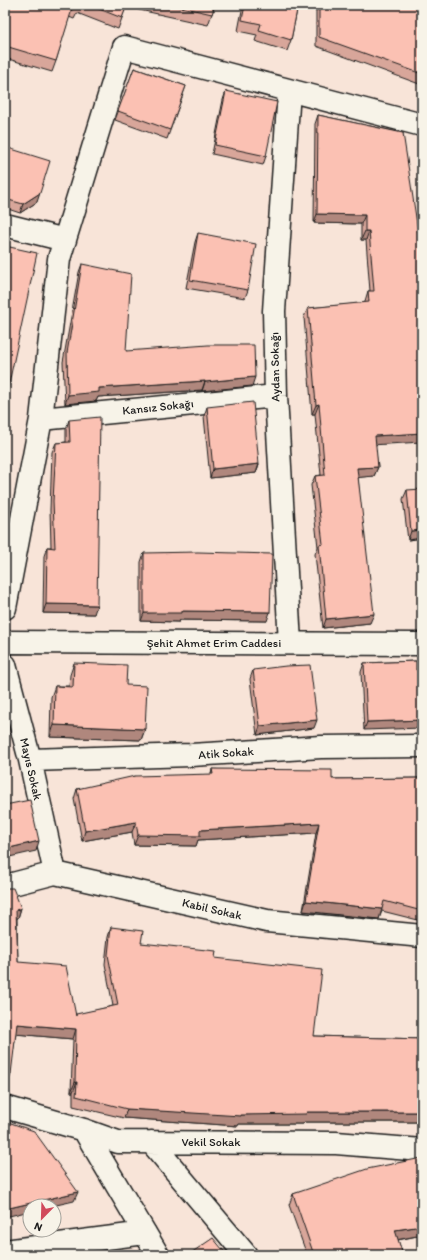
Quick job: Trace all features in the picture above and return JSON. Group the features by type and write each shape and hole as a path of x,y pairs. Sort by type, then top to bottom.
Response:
{"street":[{"path":"5,608 40,419 59,259 124,47 422,125"},
{"name":"Aydan Sokağı","path":"289,91 274,311 276,396 290,643"},
{"path":"5,225 65,240"},
{"name":"Kansız Sokağı","path":"40,419 276,396"},
{"name":"Şehit Ahmet Erim Caddesi","path":"5,642 422,644"},
{"name":"Mayıs Sokak","path":"5,665 30,760 55,873"},
{"name":"Atik Sokak","path":"30,760 191,755 321,747 422,746"},
{"name":"Kabil Sokak","path":"5,886 55,873 267,921 422,936"},
{"name":"Vekil Sokak","path":"5,1107 84,1130 118,1142 336,1143 422,1150"},
{"path":"84,1130 158,1255"},
{"path":"151,1142 246,1255"},
{"path":"5,1251 145,1233"}],"building":[{"path":"5,5 79,5 78,8 73,6 56,61 5,46"},
{"path":"89,5 127,5 122,18"},
{"path":"172,5 215,5 212,14"},
{"path":"245,5 298,5 291,40 259,30 261,24 242,20"},
{"path":"319,5 422,5 422,74 319,37"},
{"path":"134,68 186,86 170,130 118,111"},
{"path":"226,91 277,102 266,156 215,145"},
{"path":"318,115 403,133 419,237 422,237 422,433 375,436 378,467 357,468 374,614 326,619 319,545 323,544 315,476 325,475 319,404 316,405 308,308 369,302 368,291 374,291 369,231 365,231 365,215 317,214"},
{"path":"5,147 50,161 40,193 23,204 5,199"},
{"path":"198,233 256,244 248,290 190,280"},
{"path":"5,246 37,253 5,402"},
{"path":"82,264 131,274 126,351 208,345 254,345 255,377 205,382 99,388 99,392 68,395 67,353"},
{"path":"253,402 259,464 213,469 207,407"},
{"path":"100,417 97,605 46,604 47,547 55,548 53,501 56,443 70,442 69,420"},
{"path":"422,489 422,530 411,531 407,490"},
{"path":"198,552 272,554 270,612 182,611 182,613 144,613 144,553"},
{"path":"416,661 416,670 422,670 422,720 367,722 364,663"},
{"path":"74,663 127,665 126,685 147,686 145,729 54,725 55,686 73,687"},
{"path":"310,665 317,720 260,726 253,670"},
{"path":"212,769 332,770 332,779 422,778 422,911 384,901 382,909 306,901 319,823 200,830 200,836 138,835 136,822 85,831 77,789 135,776 213,774"},
{"path":"30,800 39,841 5,849 5,805"},
{"path":"5,888 13,888 21,908 16,910 18,962 66,966 76,1016 76,1014 118,1005 108,955 111,927 143,931 141,943 216,951 215,958 322,970 314,1036 422,1039 422,1112 307,1112 306,1114 241,1116 127,1109 76,1096 76,1029 17,1024 11,1074 5,1073"},
{"path":"5,1121 34,1131 78,1192 52,1198 22,1198 22,1205 5,1209"},
{"path":"422,1158 422,1226 395,1230 403,1255 314,1255 293,1194 367,1169"},
{"path":"213,1238 227,1255 188,1255"}]}
